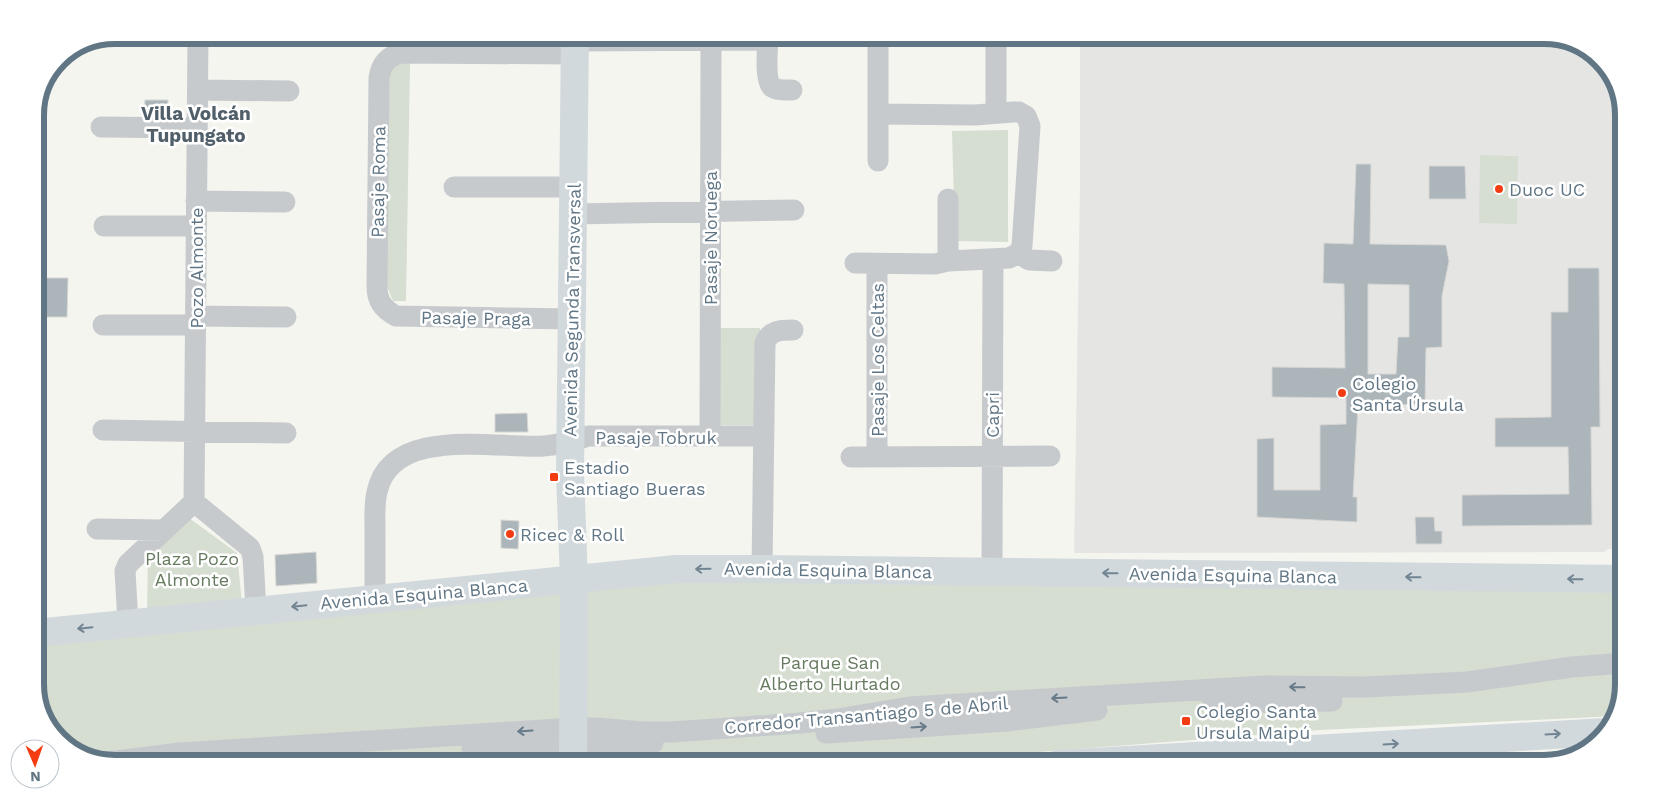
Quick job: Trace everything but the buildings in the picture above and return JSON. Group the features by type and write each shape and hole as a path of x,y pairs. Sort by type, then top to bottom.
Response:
{"main road":[{"name":"Avenida Segunda Transversal","path":"574,747 574,580 570,442 575,44"},
{"name":"Avenida Esquina Blanca","path":"44,632 676,570 762,569 1615,579"},
{"path":"1342,755 1596,733"}],"street":[{"name":"Pozo Almonte","path":"194,502 198,44"},
{"name":"Pasaje Roma","path":"383,307 379,301 377,286 379,78 380,71 388,58 408,52 556,44"},
{"name":"Pasaje Noruega","path":"710,436 711,44"},
{"path":"768,44 768,75 770,83 777,89 792,90"},
{"path":"878,44 878,161"},
{"path":"996,44 996,112"},
{"path":"198,90 289,91"},
{"path":"878,114 975,115 996,112 1019,112 1026,116 1029,121 1022,243 1019,253 1029,260 1052,261"},
{"path":"101,127 197,128"},
{"path":"454,187 710,212 794,210"},
{"path":"948,199 948,261"},
{"path":"196,201 285,202"},
{"path":"104,226 196,226"},
{"name":"Pasaje Los Celtas","path":"855,263 935,264 948,261 1012,258 1019,253"},
{"name":"Capri","path":"992,572 993,259"},
{"name":"Pasaje Los Celtas","path":"877,264 877,456"},
{"name":"Pasaje Praga","path":"383,307 396,316 404,317 572,319"},
{"path":"102,325 286,317"},
{"path":"762,569 765,343 770,334 776,331 793,330"},
{"path":"103,430 286,433"},
{"name":"Pasaje Tobruk","path":"375,599 376,494 382,477 394,462 413,452 446,445 544,446 570,442 588,436 764,436"},
{"name":"Pasaje Los Celtas","path":"851,457 1050,456"},
{"path":"128,623 126,568 130,562 194,502 250,548 254,562 256,610"},
{"path":"97,529 164,530"},
{"name":"Corredor Transantiago 5 de Abril","path":"164,755 180,753 574,747 642,732 672,732 800,723 910,708 1265,686 1365,687 1467,682 1572,667 1615,664"},
{"name":"Corredor Transantiago 5 de Abril","path":"365,755 481,747 534,750 981,723 1087,711 1167,705 1376,699 1506,688 1615,675"}],"shaded area":[{"name":"Colegio Santa Úrsula","path":"1080,44 1544,44 1558,45 1580,53 1598,68 1608,83 1615,110 1615,549 1608,549 1604,552 1074,553 1080,181"}],"green space":[{"path":"448,44 540,44 539,45"},
{"path":"395,63 410,63 406,301 393,301 386,284 387,77"},
{"path":"1008,130 1008,242 955,241 952,131"},
{"name":"Duoc UC","path":"1480,155 1518,156 1517,224 1479,223"},
{"path":"716,328 760,328 759,425 716,425"},
{"name":"Plaza Pozo Almonte","path":"189,518 237,553 242,604 147,612 148,556"},
{"name":"Parque San Alberto Hurtado","path":"680,581 1615,590 1615,684 1614,698 1607,716 1320,730 999,755 101,754 79,746 53,720 45,698 44,643"}],"place":[{"name":"Duoc UC","path":"1499,189"},
{"name":"Colegio Santa Úrsula","path":"1342,393"},
{"name":"Estadio Santiago Bueras","path":"554,477"},
{"name":"Ricec & Roll","path":"510,534"},
{"name":"Colegio Santa Ursula Maipú","path":"1186,721"}],"district":[{"name":"Villa Volcán Tupungato","path":"196,124"}]}
